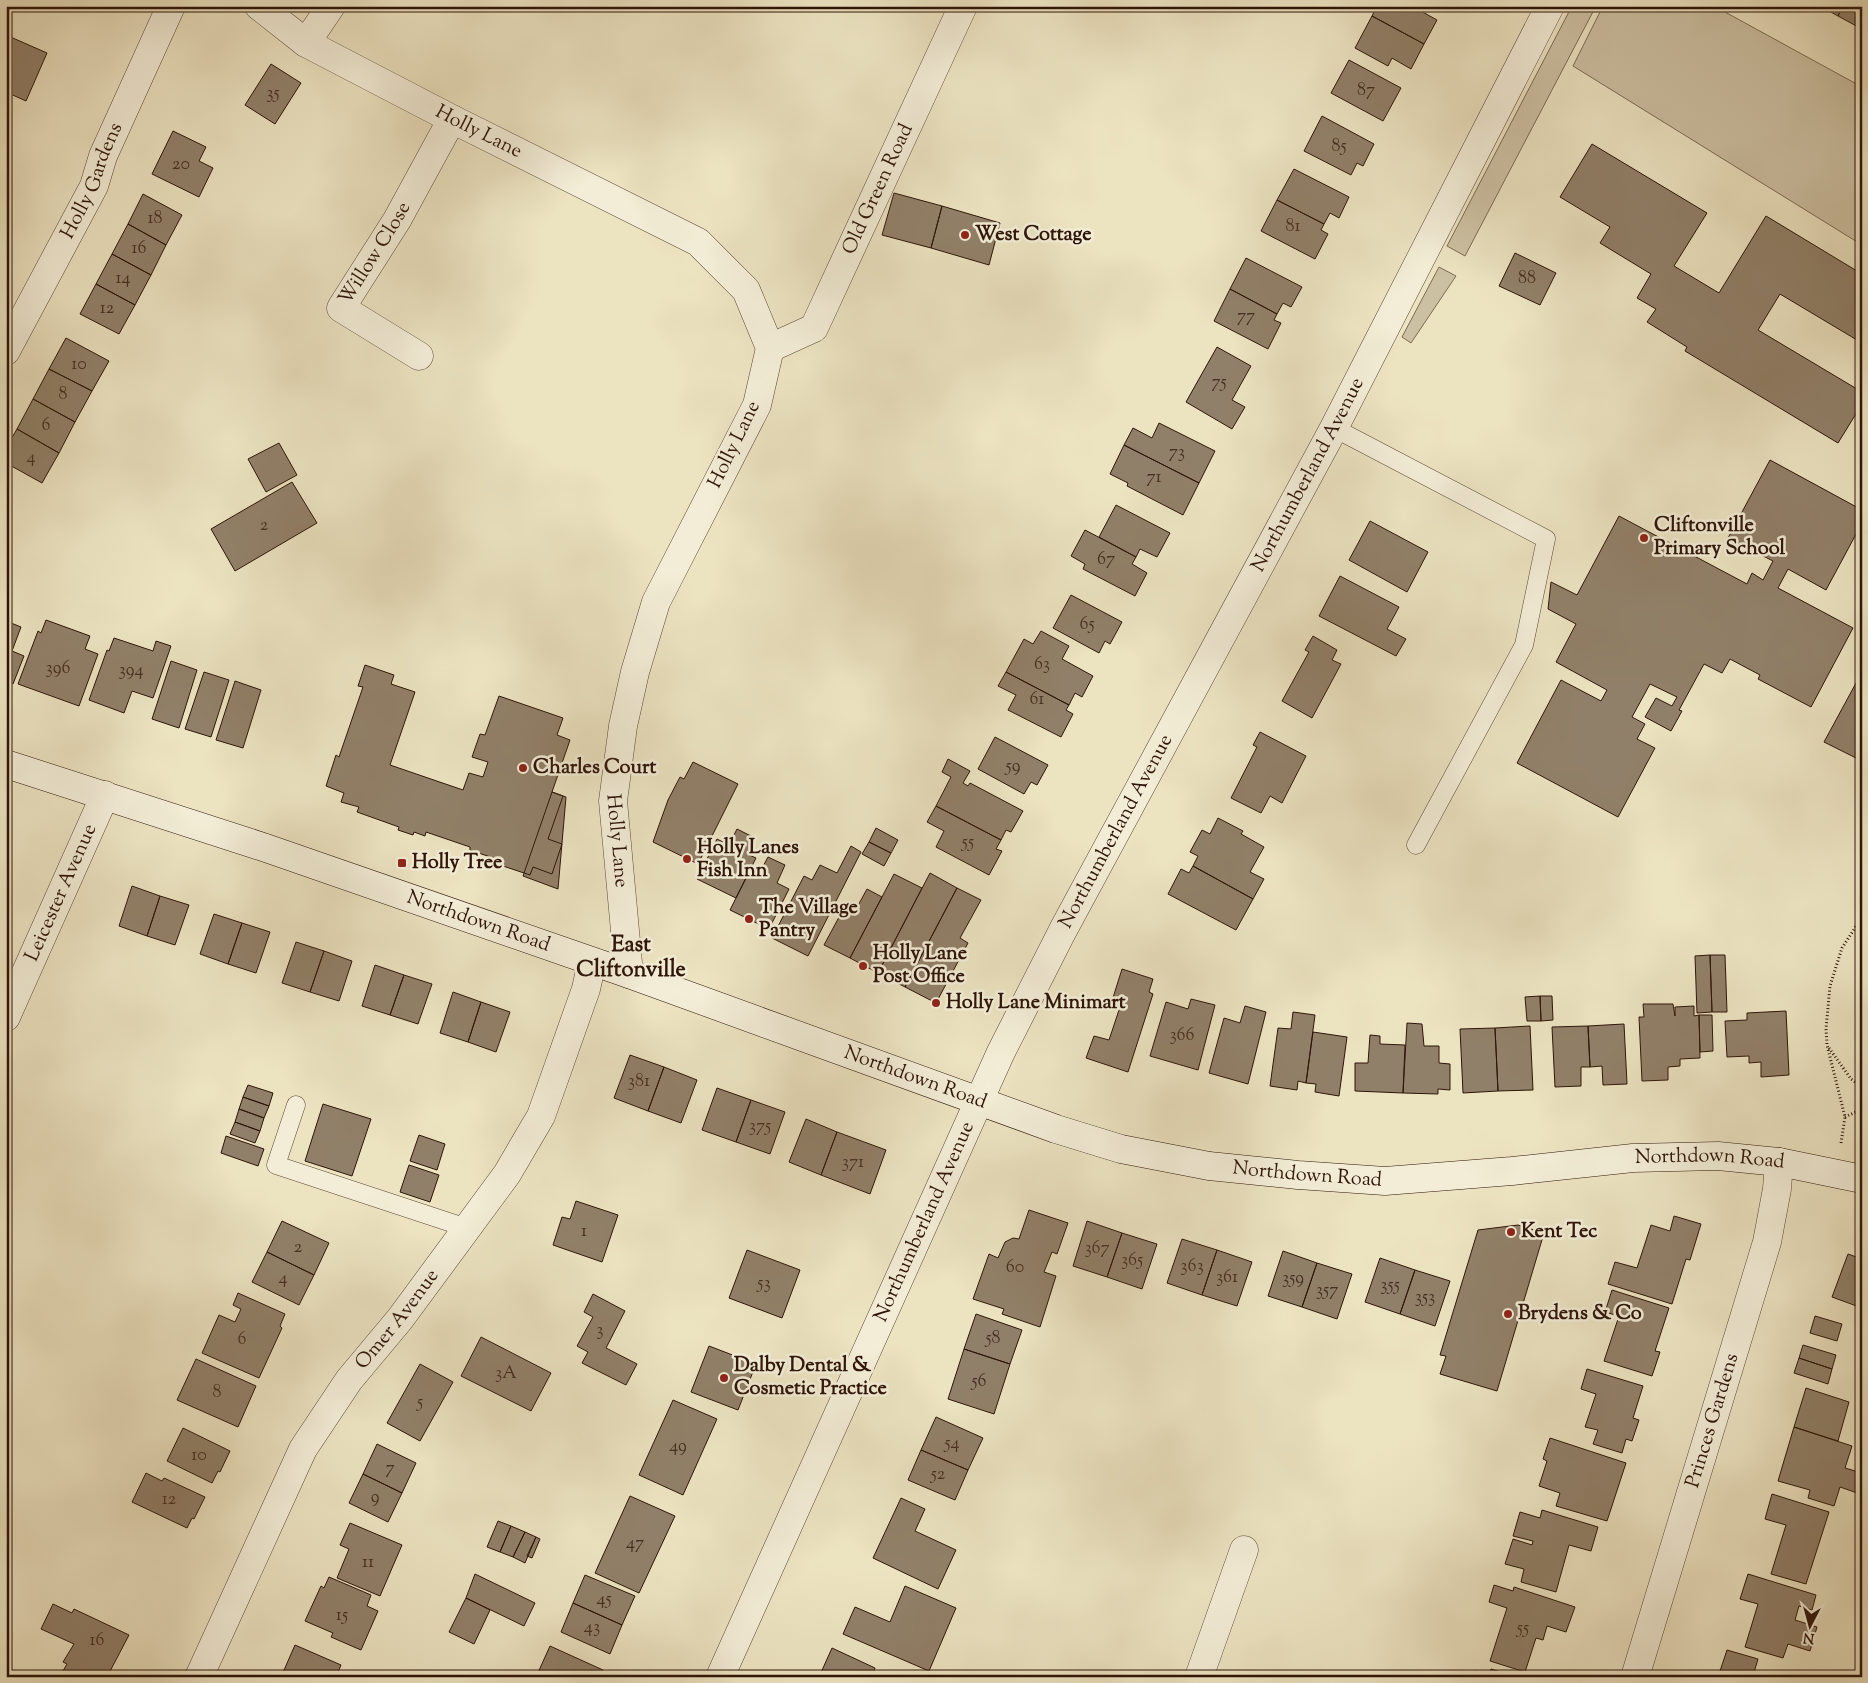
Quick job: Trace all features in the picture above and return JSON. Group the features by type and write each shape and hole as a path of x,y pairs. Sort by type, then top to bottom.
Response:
{"street":[{"name":"Holly Gardens","path":"6,351 94,186 103,156 171,6"},
{"name":"Holly Lane","path":"259,6 306,43 452,119 698,242 746,290 770,348 757,405 656,602 629,699 613,801 629,974"},
{"path":"306,43 331,6"},
{"name":"Old Green Road","path":"770,348 814,328 963,6"},
{"name":"Northumberland Avenue","path":"720,1677 1001,1052 1063,930 1334,428 1550,6"},
{"name":"Willow Close","path":"419,356 341,308 397,220 452,119"},
{"name":"Northdown Road","path":"6,764 105,795 629,974 1056,1129 1121,1149 1209,1166 1298,1175 1385,1180 1512,1172 1624,1159 1718,1156 1779,1162 1862,1179"},
{"name":"Leicester Avenue","path":"6,1017 105,795"},
{"name":"Omer Avenue","path":"199,1677 303,1448 349,1380 400,1319 507,1174 541,1116 586,989 592,962"},
{"name":"Princes Gardens","path":"1635,1677 1766,1242 1777,1189 1779,1162"},
{"path":"1200,1677 1244,1550"}],"lane":[{"path":"1334,428 1546,539 1524,645 1416,845"},
{"path":"296,1105 276,1165 467,1228"}],"path":[{"path":"1836,1173 1845,1117 1827,1045 1826,1029 1830,986 1842,948 1862,916"},
{"path":"1827,1045 1851,1078 1862,1087"},
{"path":"1845,1117 1862,1109"}],"shaded area":[{"path":"1572,6 1596,6 1465,256 1447,246"},
{"path":"1603,6 1714,6 1862,87 1862,245 1573,66"},
{"path":"1439,267 1456,276 1411,343 1402,337"}],"building":[{"path":"1377,6 1421,6 1419,10 1437,20 1424,44 1372,16"},
{"path":"1820,6 1843,6 1838,16"},
{"path":"1843,6 1862,6 1860,28 1838,16"},
{"path":"1372,16 1424,44 1411,69 1392,58 1388,66 1355,48"},
{"path":"6,35 47,53 26,101 6,92"},
{"path":"1349,60 1401,88 1383,121 1331,93"},
{"path":"271,64 301,83 275,124 245,105"},
{"path":"1322,116 1374,144 1363,166 1357,163 1351,175 1304,151"},
{"path":"173,131 206,147 199,161 213,168 199,197 152,174"},
{"path":"1592,144 1707,213 1674,266 1719,293 1766,216 1862,274 1862,343 1780,294 1758,330 1862,392 1862,404 1838,443 1685,351 1687,347 1647,322 1656,309 1637,298 1651,274 1600,243 1610,227 1560,197"},
{"path":"1294,169 1349,197 1339,218 1330,213 1324,224 1277,200"},
{"name":"West Cottage","path":"894,193 942,206 931,248 882,235"},
{"path":"143,194 182,215 166,245 128,224"},
{"path":"1277,200 1324,224 1321,230 1328,234 1315,259 1261,231"},
{"name":"West Cottage","path":"942,206 1000,223 989,265 931,248"},
{"path":"128,224 166,245 151,275 112,254"},
{"path":"1515,253 1556,273 1540,305 1499,286"},
{"path":"112,254 151,275 135,305 96,284"},
{"path":"1246,258 1302,287 1291,307 1283,303 1277,314 1230,289"},
{"path":"96,284 135,305 119,334 80,314"},
{"path":"1230,289 1277,314 1274,320 1281,323 1268,349 1214,321"},
{"path":"66,338 109,361 92,391 49,369"},
{"path":"1217,347 1251,366 1232,400 1245,407 1232,429 1186,402"},
{"path":"49,369 92,391 75,422 33,399"},
{"path":"33,399 75,422 59,453 17,429"},
{"path":"1159,423 1215,451 1199,483 1124,445 1133,428 1152,438"},
{"path":"17,429 59,453 42,483 6,463 6,448"},
{"path":"279,443 297,475 266,492 248,459"},
{"path":"1124,445 1199,483 1183,515 1127,486 1128,483 1110,474"},
{"path":"1770,460 1862,510 1862,523 1826,590 1788,569 1778,588 1853,628 1811,707 1758,679 1760,675 1730,659 1722,673 1704,664 1679,710 1682,711 1671,731 1645,717 1656,698 1672,706 1677,697 1650,684 1632,717 1645,724 1637,739 1655,748 1618,817 1517,763 1561,680 1601,701 1607,690 1556,662 1576,624 1548,609 1551,582 1577,595 1619,516 1747,584 1752,573 1763,580 1773,561 1728,538"},
{"path":"292,482 317,523 235,571 211,529"},
{"path":"1116,505 1170,533 1157,557 1140,549 1136,557 1099,537"},
{"path":"1370,521 1428,552 1407,592 1349,560"},
{"path":"1085,530 1136,557 1132,564 1147,573 1135,596 1083,569 1085,564 1071,556"},
{"path":"1340,576 1399,607 1387,629 1406,639 1396,656 1319,616"},
{"path":"1071,595 1122,622 1110,644 1105,641 1099,653 1053,628"},
{"path":"46,620 90,636 85,649 98,654 79,706 18,684 38,631 41,633"},
{"path":"6,621 21,627 12,651 24,656 13,684 6,681"},
{"path":"1041,631 1069,646 1062,659 1093,676 1082,697 1075,693 1069,705 1006,672 1024,639 1033,644"},
{"path":"1313,636 1337,650 1332,660 1341,664 1312,718 1282,701 1309,652 1305,650"},
{"path":"114,638 153,651 156,641 171,646 153,698 132,691 124,713 89,700 107,650 109,651"},
{"path":"171,661 197,670 179,728 152,719"},
{"name":"Charles Court","path":"365,665 394,675 391,684 415,692 390,765 463,790 469,773 483,777 488,762 472,757 480,734 485,735 499,696 563,718 557,735 570,740 552,792 563,796 548,839 562,844 552,874 533,867 530,875 500,865 502,861 470,850 470,847 426,832 425,836 414,832 413,835 398,830 399,827 357,812 359,807 341,802 344,793 326,786 336,755 339,757 363,687 358,686"},
{"path":"204,672 229,680 211,737 185,729"},
{"path":"1006,672 1069,705 1066,710 1073,714 1061,737 1008,710 1016,695 998,686"},
{"path":"1862,672 1862,761 1824,742"},
{"path":"235,681 261,690 243,748 216,740"},
{"path":"1260,732 1306,756 1282,803 1270,796 1261,813 1231,798 1257,747 1253,745"},
{"path":"995,737 1048,765 1037,785 1031,782 1024,794 978,769"},
{"path":"948,759 970,771 963,783 968,786 970,783 1023,811 1011,832 1006,830 1001,840 936,806 951,777 942,772"},
{"path":"693,762 738,784 698,864 653,842 668,800 680,777 684,779"},
{"path":"552,792 566,797 558,889 523,876"},
{"path":"936,806 1001,840 996,849 1002,851 989,875 936,847 944,831 927,822"},
{"path":"1218,818 1243,831 1241,834 1264,847 1250,872 1264,879 1253,899 1193,866 1198,856 1190,852 1202,830 1210,834"},
{"path":"876,828 898,840 891,853 869,842"},
{"path":"737,829 755,838 747,854 756,858 736,898 697,879 717,839 729,845"},
{"path":"869,842 891,853 884,866 862,854"},
{"path":"851,846 861,852 808,956 772,938 804,876 812,880 820,865 837,873"},
{"path":"768,857 785,865 777,883 789,889 769,929 730,910 750,870 759,874"},
{"path":"1193,866 1253,899 1236,930 1168,894 1181,869 1189,873"},
{"path":"930,873 957,888 905,987 878,973"},
{"path":"894,874 922,888 878,973 850,958"},
{"path":"132,886 160,896 147,936 119,926"},
{"path":"957,888 981,900 960,938 968,943 936,1003 905,987"},
{"path":"867,889 882,897 850,958 824,945 845,906 855,911"},
{"path":"160,896 189,905 175,945 147,936"},
{"path":"214,914 242,923 228,964 200,954"},
{"path":"242,923 270,932 256,973 228,964"},
{"path":"296,942 324,951 310,992 282,983"},
{"path":"324,951 352,961 339,1001 310,992"},
{"path":"1710,955 1725,955 1727,1012 1712,1012"},
{"path":"1710,955 1712,1012 1697,1013 1695,956"},
{"path":"375,965 404,975 390,1015 362,1006"},
{"path":"1122,969 1153,979 1149,992 1153,994 1128,1072 1086,1058 1094,1036 1109,1040 1120,1007 1111,1004"},
{"path":"404,975 432,984 418,1024 390,1015"},
{"path":"453,992 481,1002 468,1042 440,1033"},
{"path":"1540,996 1541,1021 1527,1021 1525,997"},
{"path":"1540,996 1552,996 1553,1020 1541,1021"},
{"path":"1191,999 1215,1005 1198,1070 1150,1056 1166,1002 1188,1009"},
{"path":"481,1002 510,1012 496,1052 468,1042"},
{"path":"1643,1004 1673,1004 1675,1016 1675,1007 1694,1006 1694,1016 1699,1015 1700,1058 1680,1059 1680,1066 1668,1067 1668,1080 1642,1081 1639,1017 1644,1017"},
{"path":"1245,1006 1266,1012 1248,1084 1209,1073 1224,1018 1240,1023"},
{"path":"1786,1011 1789,1075 1761,1077 1761,1062 1749,1063 1749,1056 1727,1057 1725,1021 1747,1020 1747,1013"},
{"path":"1293,1012 1315,1015 1306,1083 1298,1081 1297,1090 1270,1086 1278,1028 1291,1029"},
{"path":"1699,1015 1712,1015 1713,1051 1700,1052"},
{"path":"1407,1023 1422,1024 1424,1046 1439,1046 1439,1063 1450,1064 1450,1090 1438,1089 1438,1094 1403,1093"},
{"path":"1624,1024 1627,1084 1603,1085 1602,1066 1590,1067 1588,1026"},
{"path":"1530,1026 1533,1090 1498,1091 1495,1028"},
{"path":"1588,1026 1590,1067 1581,1067 1581,1086 1555,1087 1552,1027"},
{"path":"1495,1028 1498,1091 1463,1093 1460,1029"},
{"path":"1313,1032 1347,1037 1339,1096 1315,1092 1316,1084 1306,1083"},
{"path":"1370,1035 1380,1036 1380,1044 1405,1045 1403,1093 1355,1091 1355,1063 1368,1063"},
{"path":"630,1055 664,1067 648,1111 614,1098"},
{"path":"664,1067 697,1080 681,1123 648,1111"},
{"path":"248,1085 273,1093 269,1106 243,1097"},
{"path":"717,1088 751,1100 736,1142 702,1130"},
{"path":"243,1097 269,1106 264,1118 239,1109"},
{"path":"751,1100 785,1112 770,1154 736,1142"},
{"path":"323,1104 371,1119 352,1176 305,1161"},
{"path":"239,1109 264,1118 260,1131 235,1122"},
{"path":"806,1119 837,1132 821,1175 789,1162"},
{"path":"235,1122 260,1131 255,1143 230,1134"},
{"path":"837,1132 886,1150 870,1194 821,1175"},
{"path":"419,1135 445,1144 437,1170 410,1161"},
{"path":"226,1136 264,1149 258,1166 221,1153"},
{"path":"409,1165 439,1175 430,1202 400,1192"},
{"path":"576,1201 618,1215 602,1262 553,1245 562,1217 570,1219"},
{"path":"1029,1210 1068,1223 1057,1254 1052,1252 1044,1272 1056,1276 1040,1327 1002,1314 1004,1309 973,1299 989,1254 998,1258 1005,1242 1013,1238 1019,1239"},
{"path":"1674,1216 1701,1224 1690,1260 1686,1259 1672,1304 1608,1284 1615,1262 1637,1268 1651,1225 1670,1231"},
{"path":"282,1221 329,1243 314,1275 267,1252"},
{"path":"1087,1221 1122,1233 1107,1277 1073,1266"},
{"path":"1518,1225 1544,1233 1497,1391 1440,1374 1446,1356 1440,1355 1478,1230"},
{"path":"1122,1233 1157,1244 1142,1289 1107,1277"},
{"path":"1182,1239 1217,1250 1202,1295 1167,1283"},
{"path":"747,1250 800,1270 782,1318 729,1298"},
{"path":"1217,1250 1252,1262 1237,1306 1202,1295"},
{"path":"1283,1251 1317,1263 1302,1307 1268,1296"},
{"path":"267,1252 314,1275 299,1305 252,1282"},
{"path":"1848,1254 1862,1259 1862,1308 1832,1297"},
{"path":"1380,1258 1415,1270 1400,1314 1365,1302"},
{"path":"1317,1263 1352,1274 1337,1319 1302,1307"},
{"path":"1415,1270 1450,1281 1435,1326 1400,1314"},
{"path":"1612,1290 1669,1308 1655,1351 1660,1352 1652,1376 1604,1361 1619,1316 1605,1312"},
{"path":"238,1293 285,1314 280,1326 282,1328 259,1378 202,1353 219,1315 235,1322 241,1309 233,1305"},
{"path":"593,1294 625,1311 606,1348 637,1364 626,1385 582,1363 588,1352 577,1346 593,1317 584,1312"},
{"path":"976,1314 1022,1330 1010,1364 964,1349"},
{"path":"1815,1316 1842,1324 1837,1341 1810,1333"},
{"path":"481,1337 551,1373 531,1411 461,1376"},
{"path":"1803,1345 1836,1355 1832,1369 1799,1358"},
{"name":"Dalby Dental & Cosmetic Practice","path":"709,1346 756,1364 738,1410 691,1392"},
{"path":"964,1349 1010,1364 994,1414 948,1399"},
{"path":"1799,1358 1832,1369 1828,1384 1794,1373"},
{"path":"196,1359 256,1386 238,1427 177,1400"},
{"path":"420,1364 453,1382 420,1441 387,1423"},
{"path":"1587,1369 1643,1386 1633,1418 1639,1420 1632,1441 1626,1439 1622,1453 1593,1444 1598,1430 1585,1427 1596,1394 1581,1389"},
{"path":"1806,1388 1849,1402 1838,1441 1794,1427"},
{"path":"673,1400 717,1419 683,1495 639,1475"},
{"path":"936,1417 983,1438 968,1470 921,1450"},
{"path":"1794,1427 1852,1446 1845,1468 1862,1473 1860,1494 1840,1487 1834,1506 1808,1498 1810,1490 1778,1481"},
{"path":"183,1428 230,1451 220,1472 218,1471 212,1483 167,1461"},
{"path":"1550,1438 1626,1463 1607,1521 1556,1506 1560,1493 1539,1486 1547,1461 1543,1459"},
{"path":"377,1444 416,1463 402,1493 363,1474"},
{"path":"921,1450 968,1470 955,1500 908,1480"},
{"path":"146,1473 162,1481 164,1478 205,1497 194,1519 192,1518 187,1528 132,1502"},
{"path":"363,1474 402,1493 388,1522 349,1503"},
{"path":"1772,1494 1829,1512 1806,1584 1771,1574 1786,1525 1765,1519"},
{"path":"630,1496 675,1516 639,1593 595,1573"},
{"path":"901,1498 925,1509 915,1531 956,1550 938,1589 873,1558"},
{"path":"1542,1510 1598,1527 1591,1551 1569,1545 1556,1592 1521,1582 1524,1569 1505,1564 1513,1539 1532,1545 1533,1541 1513,1536 1520,1512 1540,1518"},
{"path":"498,1521 511,1526 500,1552 487,1547"},
{"path":"350,1523 402,1545 380,1596 337,1578 349,1549 340,1545"},
{"path":"511,1526 525,1532 513,1557 500,1552"},
{"path":"525,1532 536,1537 525,1563 513,1557"},
{"path":"536,1537 540,1539 532,1558 527,1556"},
{"path":"475,1574 535,1603 524,1626 466,1598"},
{"path":"1748,1574 1816,1595 1812,1610 1799,1606 1795,1620 1817,1627 1810,1651 1788,1644 1783,1658 1745,1647 1758,1604 1740,1599"},
{"path":"585,1575 635,1596 622,1625 573,1603"},
{"path":"329,1577 371,1595 367,1606 378,1611 361,1650 331,1637 333,1633 305,1621 321,1586 324,1588"},
{"path":"1494,1585 1513,1591 1514,1587 1575,1607 1566,1632 1547,1626 1543,1640 1536,1638 1525,1672 1490,1661 1507,1608 1489,1602"},
{"path":"905,1586 956,1608 929,1671 843,1634 855,1607 890,1622"},
{"path":"466,1598 490,1610 474,1644 449,1632"},
{"path":"573,1603 622,1625 610,1654 561,1632"},
{"path":"53,1604 72,1613 74,1609 129,1635 107,1677 72,1677 63,1671 67,1664 63,1662 74,1644 41,1629"},
{"path":"295,1645 341,1665 336,1677 281,1677"},
{"path":"550,1646 603,1670 600,1677 536,1677"},
{"path":"832,1648 875,1668 872,1677 819,1677"},
{"path":"1727,1650 1758,1659 1753,1676 1757,1677 1718,1677"},
{"path":"1491,1669 1517,1677 1473,1677 1475,1671 1489,1675"}],"place":[{"name":"West Cottage","path":"965,235"},
{"name":"Cliftonville Primary School","path":"1644,538"},
{"name":"Charles Court","path":"523,768"},
{"name":"Holly Lanes Fish Inn","path":"687,859"},
{"name":"Holly Tree","path":"402,863"},
{"name":"The Village Pantry","path":"749,919"},
{"name":"Holly Lane Post Office","path":"863,966"},
{"name":"Holly Lane Minimart","path":"936,1003"},
{"name":"Kent Tec","path":"1511,1232"},
{"name":"Brydens & Co","path":"1508,1314"},
{"name":"Dalby Dental & Cosmetic Practice","path":"724,1378"}],"district":[{"name":"East Cliftonville","path":"631,958"}]}
